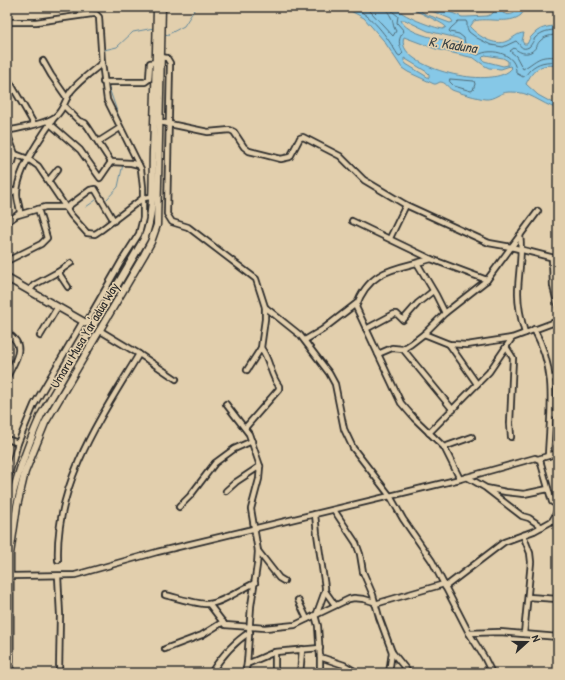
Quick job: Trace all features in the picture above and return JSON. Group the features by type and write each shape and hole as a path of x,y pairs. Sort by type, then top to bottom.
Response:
{"main road":[{"name":"Umaru Musa Yar'adua Way","path":"10,673 8,594 13,530 25,472 45,424 155,234 158,214 160,122 157,7"},
{"name":"Umaru Musa Yar'adua Way","path":"7,519 15,483 27,445 41,415 93,328 148,230 150,221 162,7"},
{"path":"7,279 93,328"},
{"path":"7,279 84,323"}],"street":[{"path":"89,7 92,14"},
{"path":"7,22 36,22 92,14 96,14 99,17 102,63 107,100 143,176 143,218 139,234 114,272 34,405 18,443 7,481"},
{"path":"104,82 146,82 149,79 150,63 158,59 167,58 170,63 167,214 172,222 188,227 254,278 265,307 265,319 261,348 247,370"},
{"path":"43,61 67,98"},
{"path":"7,165 13,162 15,154 7,132 34,124 48,122 54,118 59,114 74,87 102,63"},
{"path":"7,78 34,124"},
{"path":"64,106 79,121 88,127 111,162"},
{"path":"18,215 20,211 17,189 28,159 48,122"},
{"path":"48,122 80,150 100,178 111,162"},
{"path":"160,122 208,132 230,130 234,132 248,151 281,159 290,157 298,140 303,138 340,156 364,180 406,205 489,243 521,249 558,259"},
{"path":"98,142 120,128"},
{"path":"15,154 28,159 38,166 78,224 87,233 95,234 114,221 142,198 151,197"},
{"path":"111,162 139,165"},
{"path":"49,180 58,169"},
{"path":"7,222 18,215 49,206 66,207 93,188 114,221"},
{"path":"7,196 17,189"},
{"path":"390,238 406,205"},
{"path":"7,261 41,244 47,238 38,209"},
{"path":"378,354 392,348 403,349 424,334 445,313 487,280 538,211"},
{"path":"352,221 431,259 487,280"},
{"path":"520,236 521,249 518,300 525,333"},
{"path":"552,258 553,286 558,307"},
{"path":"431,259 392,269 377,275 364,290 356,307 401,403 444,447 460,479"},
{"path":"29,291 34,285 71,263"},
{"path":"417,263 445,313"},
{"path":"58,272 68,287"},
{"path":"366,329 394,314 397,314 403,320 418,303 433,291"},
{"path":"305,340 327,326 357,303"},
{"path":"265,307 305,340 329,373 335,384 337,402 344,429 353,448 390,496 403,519 432,561 469,634 484,657 492,673"},
{"path":"40,336 57,308"},
{"path":"424,334 449,344 467,345 512,338 534,329 558,322"},
{"path":"534,329 545,352 550,379 551,415 548,456"},
{"path":"99,330 139,354 176,379"},
{"path":"7,333 12,336 18,345 19,351 7,377"},
{"path":"430,433 489,372 512,338"},
{"path":"449,344 456,357 477,384"},
{"path":"506,347 513,358 510,423 511,437"},
{"path":"245,428 279,389 279,386 275,382 266,354 261,348"},
{"path":"403,349 453,410"},
{"path":"58,560 59,535 65,498 80,457 99,421 139,354"},
{"path":"550,379 558,376"},
{"path":"226,404 245,428 252,441 260,466 259,479 251,510 258,551 245,673"},
{"path":"551,415 558,414"},
{"path":"27,422 36,426"},
{"path":"444,447 472,437"},
{"path":"7,439 18,443"},
{"path":"179,506 190,496 215,463 234,449 252,441"},
{"path":"10,576 75,575 157,552 460,479 558,453"},
{"path":"209,604 223,622 229,626 265,628 295,625 335,605 354,598 375,603 444,586 500,545 542,527 552,521 556,516 558,506 552,502 540,460 538,458"},
{"path":"226,491 236,482 260,466"},
{"path":"467,477 486,488 522,516 529,518 542,527"},
{"path":"486,488 524,494 548,489"},
{"path":"334,510 356,543 360,554 363,572 392,652 409,673"},
{"path":"315,514 325,591 335,605"},
{"path":"523,536 531,556 524,634"},
{"path":"258,551 279,578 284,581"},
{"path":"58,576 60,615 59,673"},
{"path":"165,595 209,604 216,603 255,583"},
{"path":"320,673 320,648 316,614 325,591"},
{"path":"528,597 558,599"},
{"path":"298,600 307,619"},
{"path":"165,649 202,635 223,622"},
{"path":"211,673 217,663 235,643 250,632"},
{"path":"469,634 500,632 558,637"},
{"path":"247,664 275,652 320,648"},
{"path":"300,673 302,649"},
{"path":"275,652 275,673"},
{"path":"388,673 392,652"},
{"path":"320,657 344,664 358,673"}],"water":[{"name":"R. Kaduna","path":"343,7 396,7 403,14 425,24 443,29 446,27 444,25 409,7 416,7 425,14 450,23 453,22 451,19 422,7 437,7 462,17 467,17 487,16 492,14 498,7 502,7 503,13 508,15 515,13 521,7 526,7 521,15 511,20 474,21 470,27 477,34 487,40 497,43 507,41 524,33 522,41 524,44 527,44 530,38 540,29 558,26 558,66 547,65 538,68 526,84 538,95 558,106 558,109 551,107 529,95 517,92 506,92 488,99 473,97 452,90 444,83 440,82 434,84 408,72 402,68 384,41 364,18","holes":["401,20 405,20 428,31 457,38 461,40 461,42 459,43 436,39 418,33 404,25","404,37 436,49 474,58 489,68 501,69 510,66 512,68 502,75 486,78 467,77 447,73 429,66 414,58 405,48","485,55 503,58 508,61 508,65 503,66 484,61 482,58","404,58 427,72 429,74 429,78 406,64"]}],"waterway":[{"path":"164,32 167,35 184,26 196,7"},
{"path":"104,50 117,47 133,32 154,28"},
{"path":"106,74 108,81"},
{"path":"108,85 122,126"},
{"path":"107,199 118,187 123,164"},
{"path":"86,207 96,200"}]}
